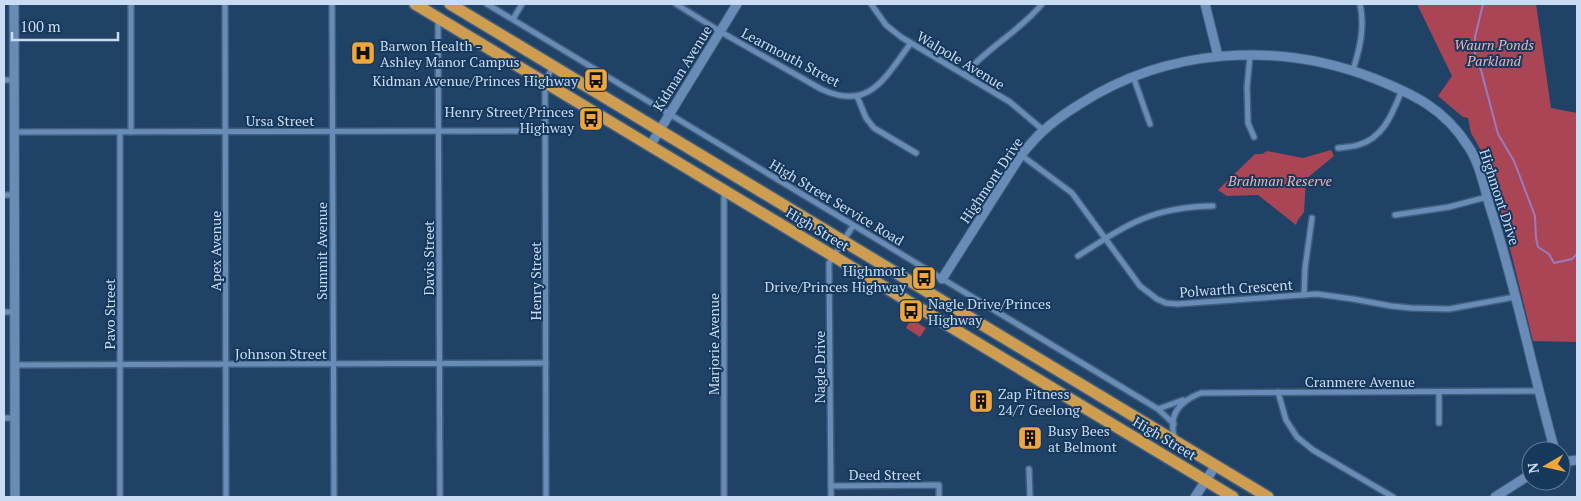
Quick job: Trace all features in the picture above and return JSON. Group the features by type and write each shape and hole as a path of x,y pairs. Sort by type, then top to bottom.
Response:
{"highway":[{"name":"High Street","path":"415,4 1233,497"},
{"name":"High Street","path":"450,4 1268,497"}],"street":[{"path":"14,4 15,497"},
{"path":"131,4 131,132"},
{"name":"Apex Avenue","path":"225,4 226,497"},
{"name":"Summit Avenue","path":"332,4 334,497"},
{"name":"High Street Service Road","path":"487,4 1158,410 1174,424"},
{"path":"513,19 522,4"},
{"name":"Learmouth Street","path":"676,4 721,32 834,95 844,97 858,96"},
{"name":"Kidman Avenue","path":"650,146 737,4"},
{"name":"Walpole Avenue","path":"871,4 886,25 911,43 1010,102 1043,130"},
{"path":"965,74 983,56 1016,31 1042,4"},
{"path":"1205,4 1218,56"},
{"path":"1353,70 1362,35 1363,22 1360,4"},
{"name":"Davis Street","path":"438,18 440,497"},
{"path":"911,43 882,80 872,89 858,96 866,118 874,128 916,153"},
{"name":"Highmont Drive","path":"942,278 1021,156 1043,130 1091,97 1132,76 1169,65 1218,56 1306,60 1353,70 1402,90 1437,110 1470,147 1479,167 1501,242 1551,441"},
{"path":"1250,56 1247,87 1248,123 1254,137"},
{"name":"Henry Street","path":"546,497 545,82 553,66"},
{"path":"1132,76 1150,124"},
{"path":"4,80 14,80"},
{"path":"1338,148 1360,145 1376,136 1391,116 1402,90"},
{"name":"Ursa Street","path":"14,132 545,131"},
{"name":"Pavo Street","path":"120,132 120,497"},
{"name":"Polwarth Crescent","path":"1021,156 1072,193 1140,286 1149,294 1166,303 1192,304 1304,295 1336,296 1391,306 1449,308 1515,296"},
{"name":"Marjorie Avenue","path":"724,190 724,497"},
{"path":"4,195 14,195"},
{"path":"1395,215 1449,207 1487,197"},
{"path":"1078,256 1134,221 1160,212 1186,207 1213,206"},
{"path":"1304,295 1305,268 1312,218"},
{"name":"High Street","path":"844,240 853,226"},
{"name":"Nagle Drive","path":"831,497 829,263 844,240"},
{"path":"4,312 15,312"},
{"name":"Johnson Street","path":"15,364 546,364"},
{"name":"Cranmere Avenue","path":"1158,410 1201,393 1210,392 1538,391"},
{"path":"1278,392 1281,408 1296,437 1313,450 1393,497"},
{"path":"1439,392 1440,423"},
{"path":"1175,440 1173,433 1176,411 1184,400"},
{"path":"4,418 15,418"},
{"path":"1195,497 1216,465"},
{"path":"1028,469 1030,497"},
{"path":"1495,497 1521,480"},
{"name":"Deed Street","path":"831,486 939,485 939,497"}],"green space":[{"name":"Waurn Ponds Parkland","path":"1417,4 1536,4 1551,108 1577,113 1577,342 1533,341 1493,180 1483,154 1471,133 1468,118 1463,117 1438,96 1452,76"},
{"name":"Brahman Reserve","path":"1331,150 1334,156 1306,179 1304,212 1296,225 1258,195 1227,196 1218,190 1255,154 1262,154 1267,151 1303,158"},
{"path":"911,319 926,328 920,337 906,328"}],"waterway":[{"path":"1483,4 1475,37 1475,56 1481,70 1498,134 1514,161 1535,216 1538,247 1549,254 1554,263 1572,259 1577,254"}],"place":[{"name":"Barwon Health - Ashley Manor Campus","path":"363,53"},
{"name":"Kidman Avenue/Princes Highway","path":"596,80"},
{"name":"Henry Street/Princes Highway","path":"591,119"},
{"name":"Highmont Drive/Princes Highway","path":"924,278"},
{"name":"Nagle Drive/Princes Highway","path":"911,311"},
{"name":"Zap Fitness 24/7 Geelong","path":"981,401"},
{"name":"Busy Bees at Belmont","path":"1030,438"}]}
